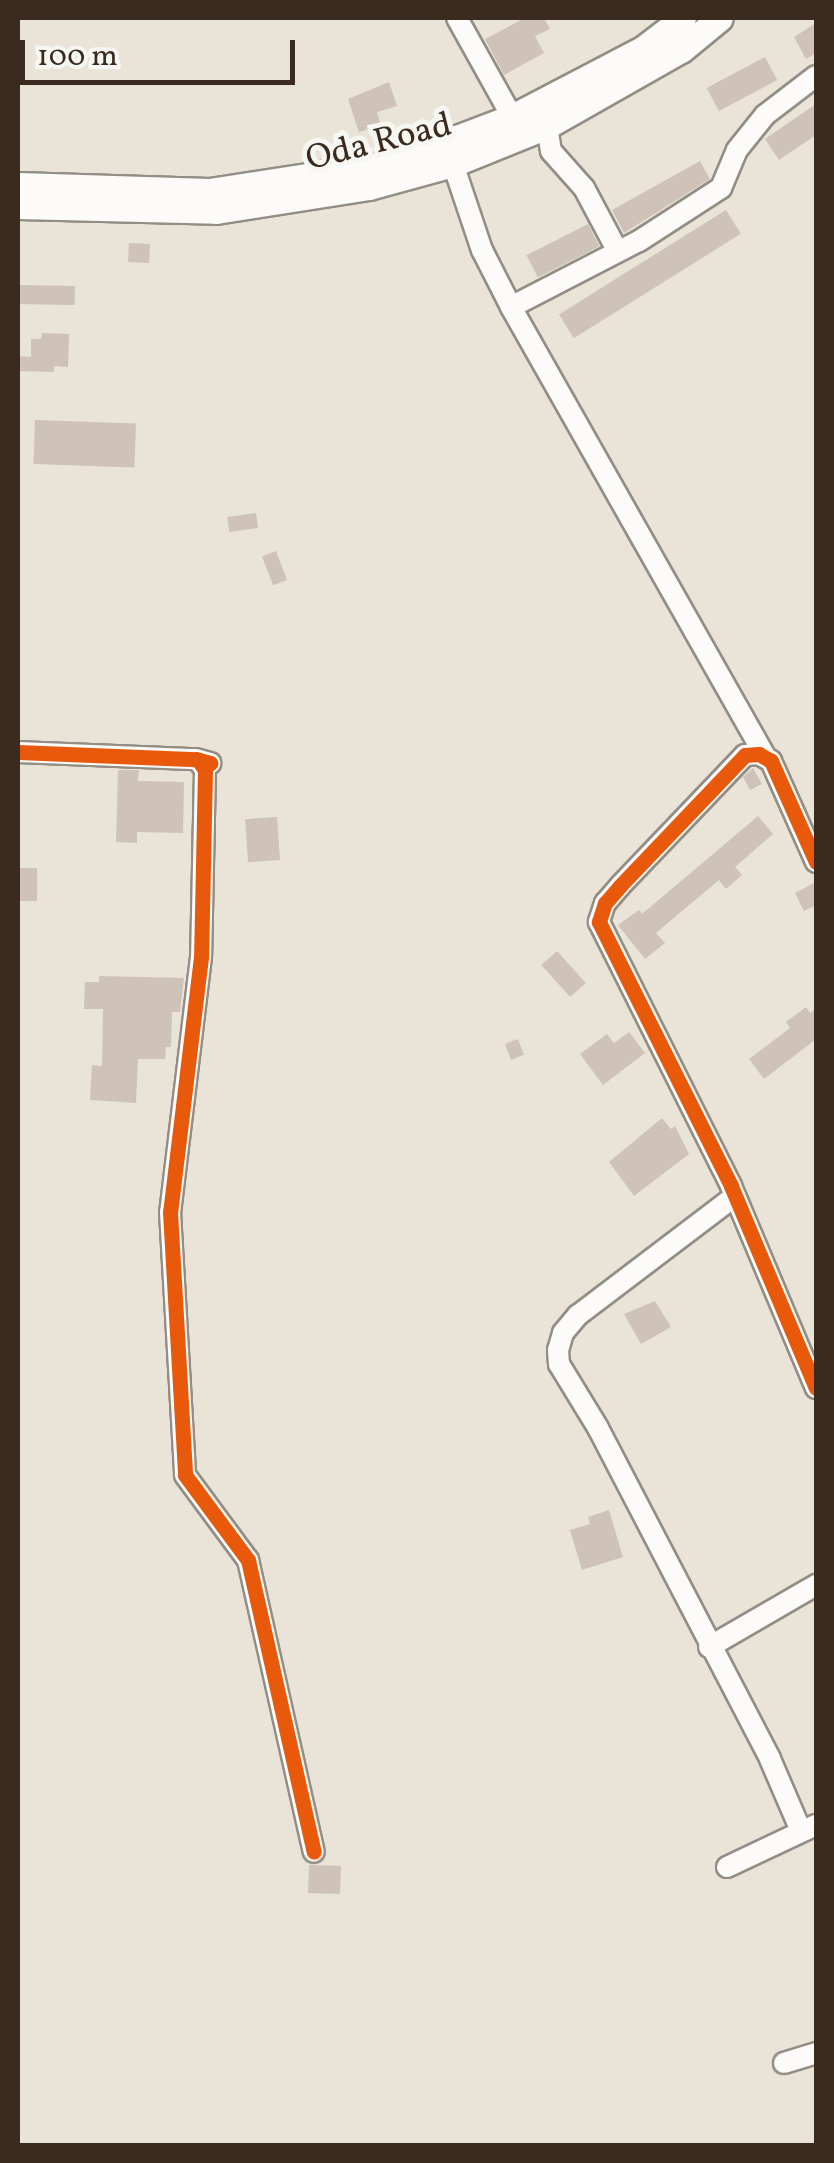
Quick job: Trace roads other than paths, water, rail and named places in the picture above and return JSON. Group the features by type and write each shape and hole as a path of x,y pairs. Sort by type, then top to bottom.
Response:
{"street":[{"path":"456,18 512,117"},
{"name":"Oda Road","path":"18,185 209,191 392,164 512,117 644,48 683,18"},
{"name":"Oda Road","path":"18,206 216,211 369,187 453,164 546,126 681,50 720,18"},
{"path":"510,307 639,240 721,188 737,150 765,115 816,76"},
{"path":"546,126 550,150 582,185 616,250"},
{"path":"453,164 482,250 510,307 764,756 785,786 816,862"},
{"path":"18,752 196,759 210,763 199,762 205,770 200,957 170,1212 185,1475 248,1560 314,1852"},
{"path":"764,756 738,758 620,886 605,904 600,922 735,1196 816,1388"},
{"path":"727,1867 809,1828 709,1647 598,1428 560,1364 558,1345 578,1316 735,1196"},
{"path":"709,1647 816,1586"},
{"path":"784,2063 816,2054"}]}
